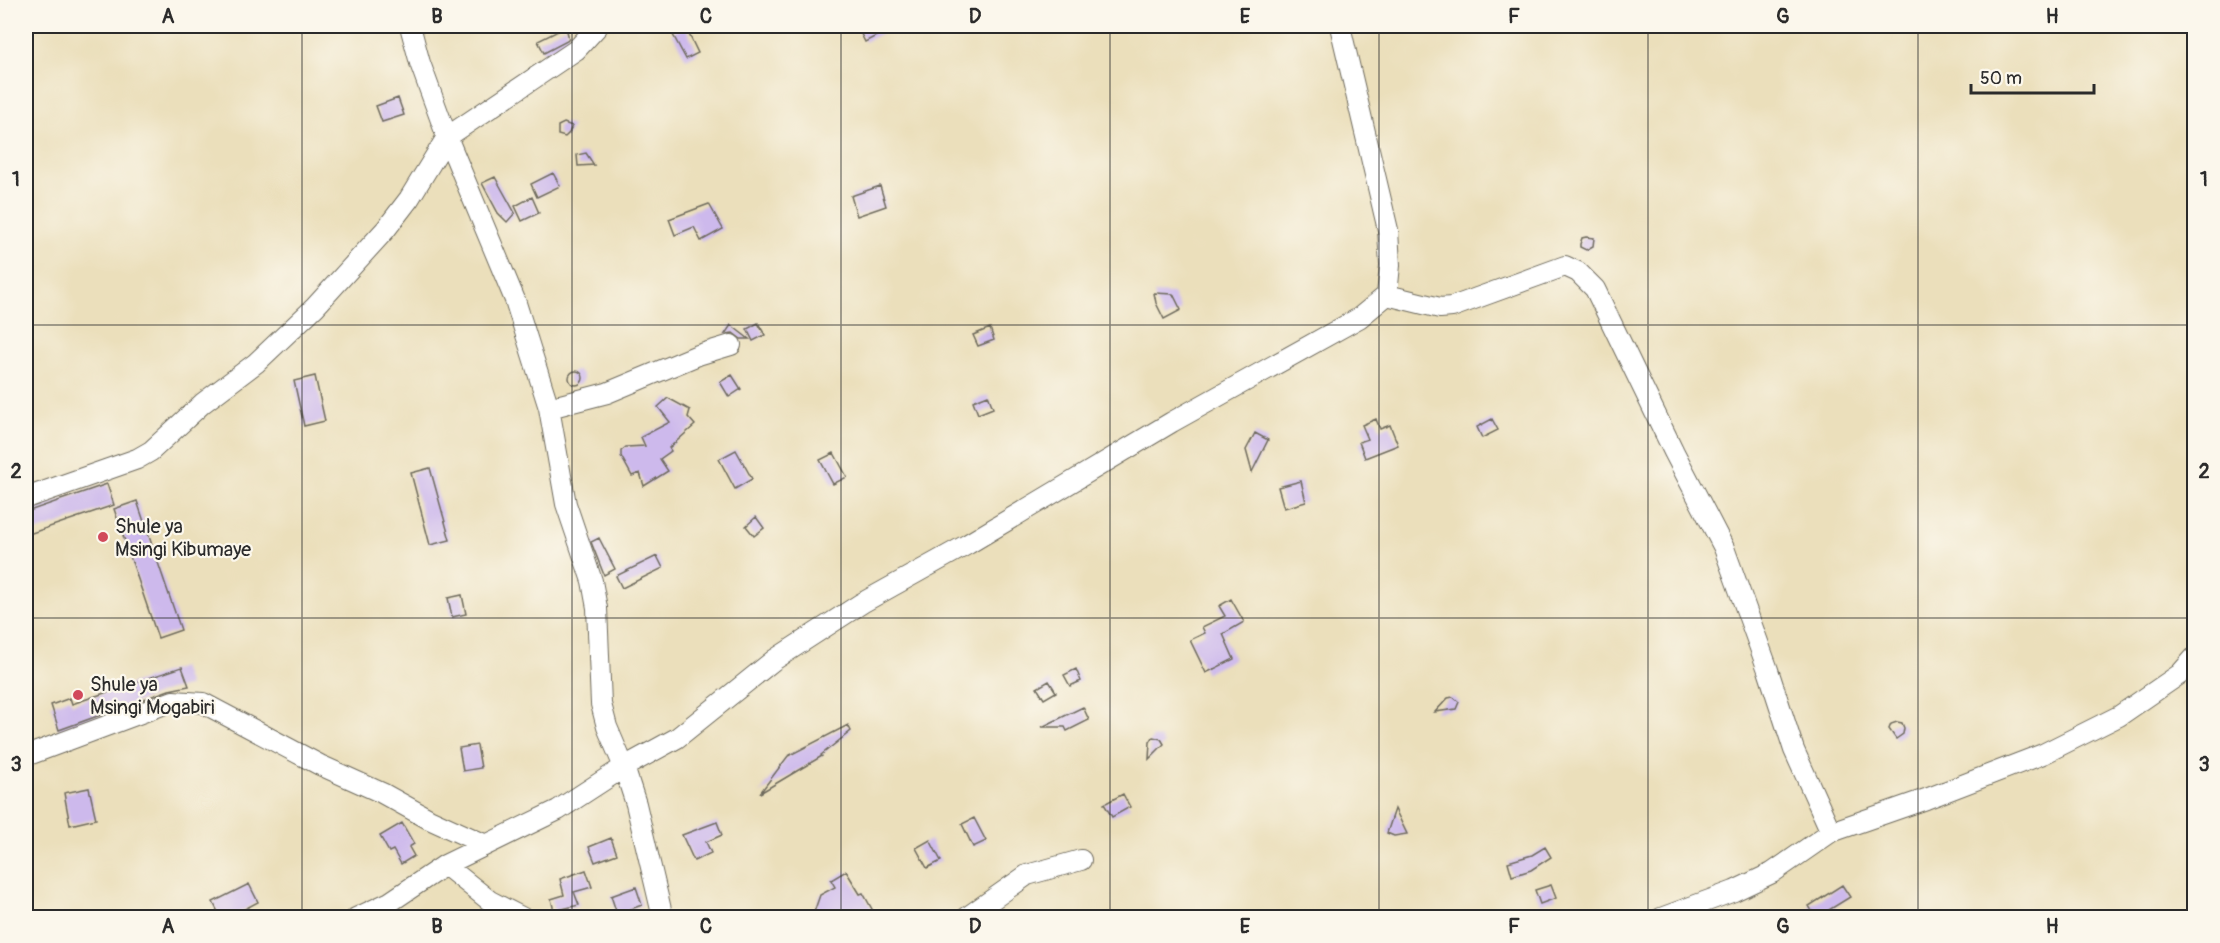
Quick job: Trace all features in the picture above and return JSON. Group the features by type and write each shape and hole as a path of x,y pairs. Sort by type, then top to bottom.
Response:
{"street":[{"path":"410,26 420,63 447,137 515,300 549,408 566,504 592,580 597,608 601,704 607,727 624,767 636,804 663,918"},
{"path":"26,498 137,459 151,451 203,403 256,363 315,307 386,229 409,199 447,137 576,50 598,26"},
{"path":"356,918 390,902 446,866 558,810 624,767 677,738 774,660 862,603 968,544 1172,422 1359,318 1387,295 1390,265 1388,230 1340,26"},
{"path":"1387,295 1440,308 1452,307 1565,266 1578,272 1595,289 1674,453 1724,548 1794,750 1831,832"},
{"path":"549,408 607,393 698,355 731,345"},
{"path":"1661,918 1734,891 1772,873 1831,832 1926,799 2043,753 2119,716 2180,674 2194,658"},
{"path":"26,756 173,701 203,704 320,765 486,845"},
{"path":"966,918 1027,875 1081,860"},
{"path":"446,866 490,901 523,918"}],"building":[{"path":"685,26 698,53 686,59 672,33"},
{"path":"867,26 895,26 865,42 859,30"},
{"path":"566,27 569,39 544,53 538,41"},
{"path":"398,98 404,115 382,122 376,106"},
{"path":"564,123 572,126 565,137 558,135 558,126"},
{"path":"586,153 594,165 578,166 577,155"},
{"path":"553,173 560,186 537,197 531,184"},
{"path":"495,177 515,213 507,222 498,213 482,183"},
{"path":"880,186 886,206 857,216 851,196"},
{"path":"532,197 539,213 522,221 515,206"},
{"path":"709,204 723,229 701,241 694,227 675,235 669,219"},
{"path":"1582,238 1594,238 1593,246 1586,250 1580,247 1580,244"},
{"path":"1154,293 1173,294 1181,310 1164,319"},
{"path":"758,323 765,335 753,341 747,329"},
{"path":"731,325 749,339 741,339 733,333 725,334"},
{"path":"990,328 994,340 978,346 973,335"},
{"path":"576,371 581,373 583,378 581,383 576,385 571,383 569,378 571,373"},
{"path":"732,375 741,389 729,397 720,382"},
{"path":"315,376 325,421 304,426 294,381"},
{"path":"988,395 993,408 978,414 973,401"},
{"path":"668,398 690,410 688,417 695,425 669,448 671,451 660,459 668,471 644,486 640,473 632,476 621,456 621,451 626,447 645,446 641,437 670,422 658,407"},
{"path":"1376,419 1380,429 1390,425 1398,445 1365,458 1359,442 1368,439 1362,425"},
{"path":"1492,419 1498,430 1482,438 1477,427"},
{"path":"1255,433 1268,440 1252,472 1246,450"},
{"path":"736,450 752,479 735,489 719,459"},
{"path":"834,453 847,477 833,484 820,460"},
{"path":"430,468 450,540 430,545 411,473"},
{"path":"1301,481 1306,502 1284,508 1278,487"},
{"path":"107,484 114,505 26,535 26,512"},
{"path":"137,501 181,630 158,638 114,509"},
{"path":"756,517 764,528 754,536 746,526"},
{"path":"599,538 615,569 604,575 591,542"},
{"path":"657,556 663,568 622,588 616,576"},
{"path":"462,595 466,614 452,617 448,598"},
{"path":"1231,599 1244,622 1223,634 1234,659 1206,673 1190,640 1205,633 1202,627 1225,616 1219,606"},
{"path":"182,667 189,686 169,690 59,730 51,705 70,698 72,704"},
{"path":"1076,669 1081,681 1070,686 1064,675"},
{"path":"1049,681 1056,692 1044,699 1037,688"},
{"path":"1453,697 1459,702 1456,709 1435,712 1448,698"},
{"path":"1083,707 1089,720 1067,731 1065,727 1042,727"},
{"path":"1902,723 1904,728 1903,734 1896,739 1889,729 1891,724"},
{"path":"848,725 851,731 822,756 760,793 788,756"},
{"path":"1153,737 1161,739 1164,744 1149,759 1150,742"},
{"path":"477,745 481,768 463,771 459,748"},
{"path":"89,788 96,819 70,825 64,793"},
{"path":"1123,794 1130,807 1112,817 1104,804"},
{"path":"1395,809 1407,834 1394,836 1387,833"},
{"path":"974,818 986,841 973,847 962,824"},
{"path":"717,822 722,835 706,842 711,853 694,861 682,835"},
{"path":"402,823 414,844 409,847 414,856 401,864 393,850 389,852 380,836"},
{"path":"611,838 617,854 595,862 589,847"},
{"path":"930,840 941,861 927,868 916,848"},
{"path":"1545,847 1551,857 1531,870 1512,876 1508,862 1532,855"},
{"path":"586,870 592,887 574,892 579,905 554,911 551,899 564,895 560,879"},
{"path":"846,871 873,911 861,918 812,918 820,895 835,887 831,880"},
{"path":"249,884 258,902 228,918 221,918 213,902"},
{"path":"1551,885 1556,898 1540,904 1535,890"},
{"path":"1842,885 1850,897 1816,918 1809,906"},
{"path":"636,887 642,905 617,914 611,896"}],"place":[{"name":"Shule ya Msingi Kibumaye","path":"103,537"},
{"name":"Shule ya Msingi Mogabiri","path":"78,695"}]}
